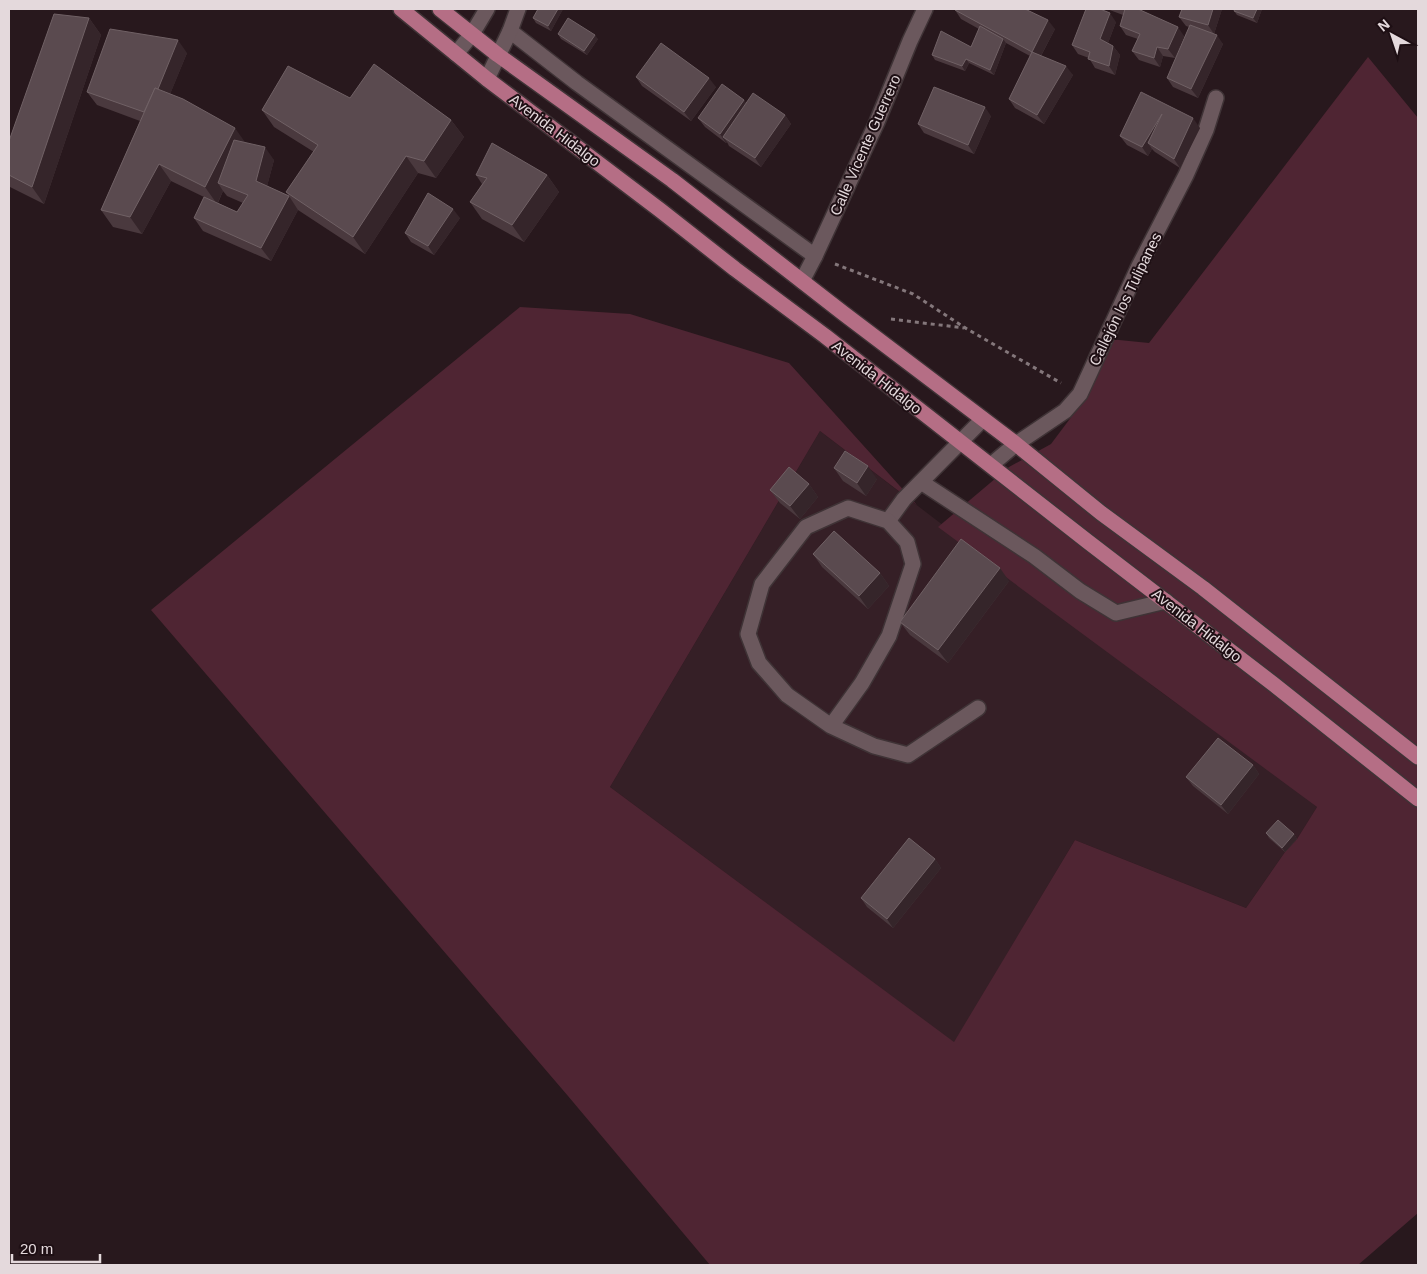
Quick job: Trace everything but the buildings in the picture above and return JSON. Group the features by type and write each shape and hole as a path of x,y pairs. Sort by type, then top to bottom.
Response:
{"main road":[{"name":"Avenida Hidalgo","path":"400,9 487,79 825,336 1352,746 1418,800"},
{"name":"Avenida Hidalgo","path":"440,9 498,55 672,180 984,419 1101,514 1203,588 1418,758"}],"street":[{"path":"456,54 488,9"},
{"path":"487,79 510,31 518,9"},
{"name":"Calle Vicente Guerrero","path":"802,281 816,256 877,122 925,9"},
{"path":"510,31 577,83 816,256"},
{"name":"Callejón los Tulipanes","path":"991,465 1016,444 1065,411 1080,394 1139,266 1190,166 1206,130 1216,98"},
{"path":"888,521 904,499 984,419"},
{"path":"921,482 1034,556 1080,591 1116,613 1166,601"},
{"path":"832,726 862,683 889,636 913,564 907,542 888,521 848,508 806,527 762,584 748,634 759,663 787,695 832,726 874,746 908,755 978,708"}],"path":[{"path":"816,256 913,294 967,329 1080,394"},
{"path":"891,319 967,329"}],"shaded area":[{"path":"1368,57 1418,118 1418,1213 1358,1265 710,1265 568,1096 151,610 520,307 630,314 789,363 917,505 820,431 610,787 954,1042 1075,840 1246,908 1285,852 1297,839 1317,807 938,527 1009,467 1051,444 1078,408 1109,339 1149,343"},
{"path":"820,431 1161,692 1317,807 1297,839 1285,852 1246,908 1075,840 954,1043 610,787"}]}
